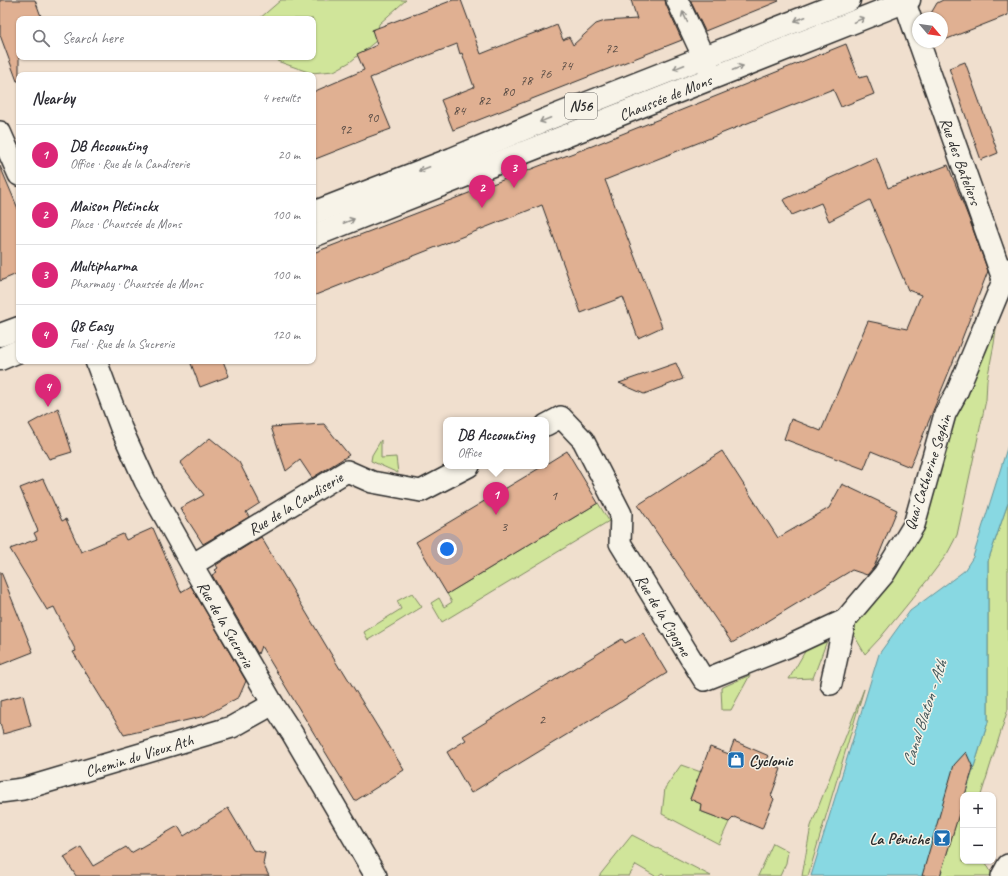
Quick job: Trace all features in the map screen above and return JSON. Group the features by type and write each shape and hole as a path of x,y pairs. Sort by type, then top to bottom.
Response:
{"main road":[{"name":"Chaussée de Mons","path":"316,212 849,0"},
{"name":"Chaussée de Mons","path":"316,235 906,1"},
{"path":"0,335 16,329"},
{"path":"0,359 16,352"}],"street":[{"path":"677,0 713,78"},
{"name":"Rue des Bateliers","path":"906,1 912,21"},
{"name":"Rue des Bateliers","path":"921,48 1006,274"},
{"path":"0,132 16,168"},
{"name":"Quai Catherine Seghin","path":"845,620 884,574 914,525 945,414 957,392 1006,274"},
{"name":"Rue de la Sucrerie","path":"97,364 121,428 146,481 192,565 376,876"},
{"name":"Rue de la Cigogne","path":"554,421 583,440 621,514 620,543 704,680 787,647 845,620"},
{"name":"Rue de la Candiserie","path":"192,565 347,472 372,482 421,491 463,469"},
{"path":"831,684 845,620"},
{"name":"Chemin du Vieux Ath","path":"0,792 23,789 232,727 273,704"},
{"path":"1002,876 1008,866"}],"green space":[{"path":"281,0 406,0 379,24 376,41 350,62 334,71 308,72 276,60 316,60 316,16 262,16"},
{"path":"999,307 987,380 986,400 957,535 947,554 929,578 865,654 845,620 884,574 945,414"},
{"path":"381,440 381,458 396,457 398,473 371,461 372,455"},
{"path":"598,503 609,521 442,622 431,603 439,598 444,607 452,602 447,594"},
{"path":"1008,503 1008,709 982,792 966,792 988,722 988,561"},
{"path":"412,593 422,607 368,640 364,632 401,609 397,601"},
{"path":"828,638 813,678 789,679 807,648"},
{"path":"750,675 731,710 722,710 721,688"},
{"path":"864,689 808,876 802,876 811,826"},
{"path":"681,765 701,772 690,799 701,804 700,811 729,822 719,844 662,814 665,788"},
{"path":"960,810 960,864 987,864 992,874 991,876 940,876"},
{"path":"632,835 711,876 666,876 662,873 655,876 636,865 629,876 599,876"},
{"path":"773,843 788,851 786,863 780,876 758,876"}],"water":[{"name":"Canal Blaton - Ath","path":"1008,445 1008,503 988,561 988,722 966,792 960,792 960,806 940,876 811,876 879,654 910,611 964,571 973,557"}],"building":[{"path":"0,0 35,0 41,16 16,16 16,60 19,60 19,72 16,72 16,78 0,35"},
{"path":"453,0 461,0 481,54 557,25 563,40 569,37 573,45 596,24 605,21 637,19 631,0 665,0 682,40 453,130 441,100 474,87 462,53 460,54 457,44 370,78 391,129 316,159 316,91 364,70 357,54 377,45 372,30"},
{"path":"690,0 778,0 779,1 705,31"},
{"path":"943,0 1008,0 1008,15 948,39 948,12 932,12 937,3"},
{"path":"846,44 859,78 867,76 874,94 841,107 833,89 605,180 662,327 638,338 623,297 581,313 542,205 316,295 316,252 592,146"},
{"path":"965,62 998,153 981,160 949,68"},
{"path":"876,157 888,188 948,165 988,271 910,467 871,451 864,469 784,439 791,419 821,431 868,321 907,329 921,295 908,290 870,200 829,221 821,203 792,215 783,200"},
{"path":"0,166 16,204 16,274 0,281"},
{"path":"676,363 683,379 644,394 619,383"},
{"path":"191,364 224,364 229,376 200,387"},
{"path":"58,408 72,452 49,459 29,424"},
{"path":"324,424 349,455 312,478 300,460 286,471 271,427"},
{"path":"210,438 239,462 260,503 246,512 249,517 203,544 180,508 204,495 180,463"},
{"path":"567,451 598,503 447,594 416,542 538,469 549,469 549,462"},
{"path":"722,451 778,538 829,508 842,484 897,510 874,567 867,575 852,570 732,643 638,505"},
{"path":"43,479 62,521 66,519 81,552 123,534 126,540 153,528 181,592 191,586 246,681 239,697 205,716 124,735 73,652 76,651 54,607 47,610 10,549 37,539 34,533 38,531 20,488"},
{"path":"261,537 340,669 342,669 404,770 355,801 261,646 258,654 212,575 217,572 215,570 218,568 216,565"},
{"path":"0,572 33,652 0,665"},
{"path":"643,633 667,673 471,793 447,752 466,740 463,736 622,639 625,643"},
{"path":"23,695 31,726 3,734 0,722 0,701"},
{"path":"734,741 769,756 766,761 781,769 771,796 774,799 762,829 734,817 729,822 700,811 701,804 690,799 710,747 729,754"},
{"name":"La Péniche","path":"966,752 973,768 966,792 960,792 960,811 940,876 922,876 954,765"},
{"path":"228,808 253,850 265,853 263,864 269,876 76,876 64,857 81,847 93,866 126,847 131,853 178,826 184,836"}],"place":[{"name":"Multipharma","path":"514,188"},
{"name":"Maison Pletinckx","path":"482,208"},
{"name":"Q8 Easy","path":"48,407"},
{"name":"DB Accounting","path":"496,515"},
{"name":"Cyclonic","path":"736,760"},
{"name":"La Péniche","path":"942,838"}]}
